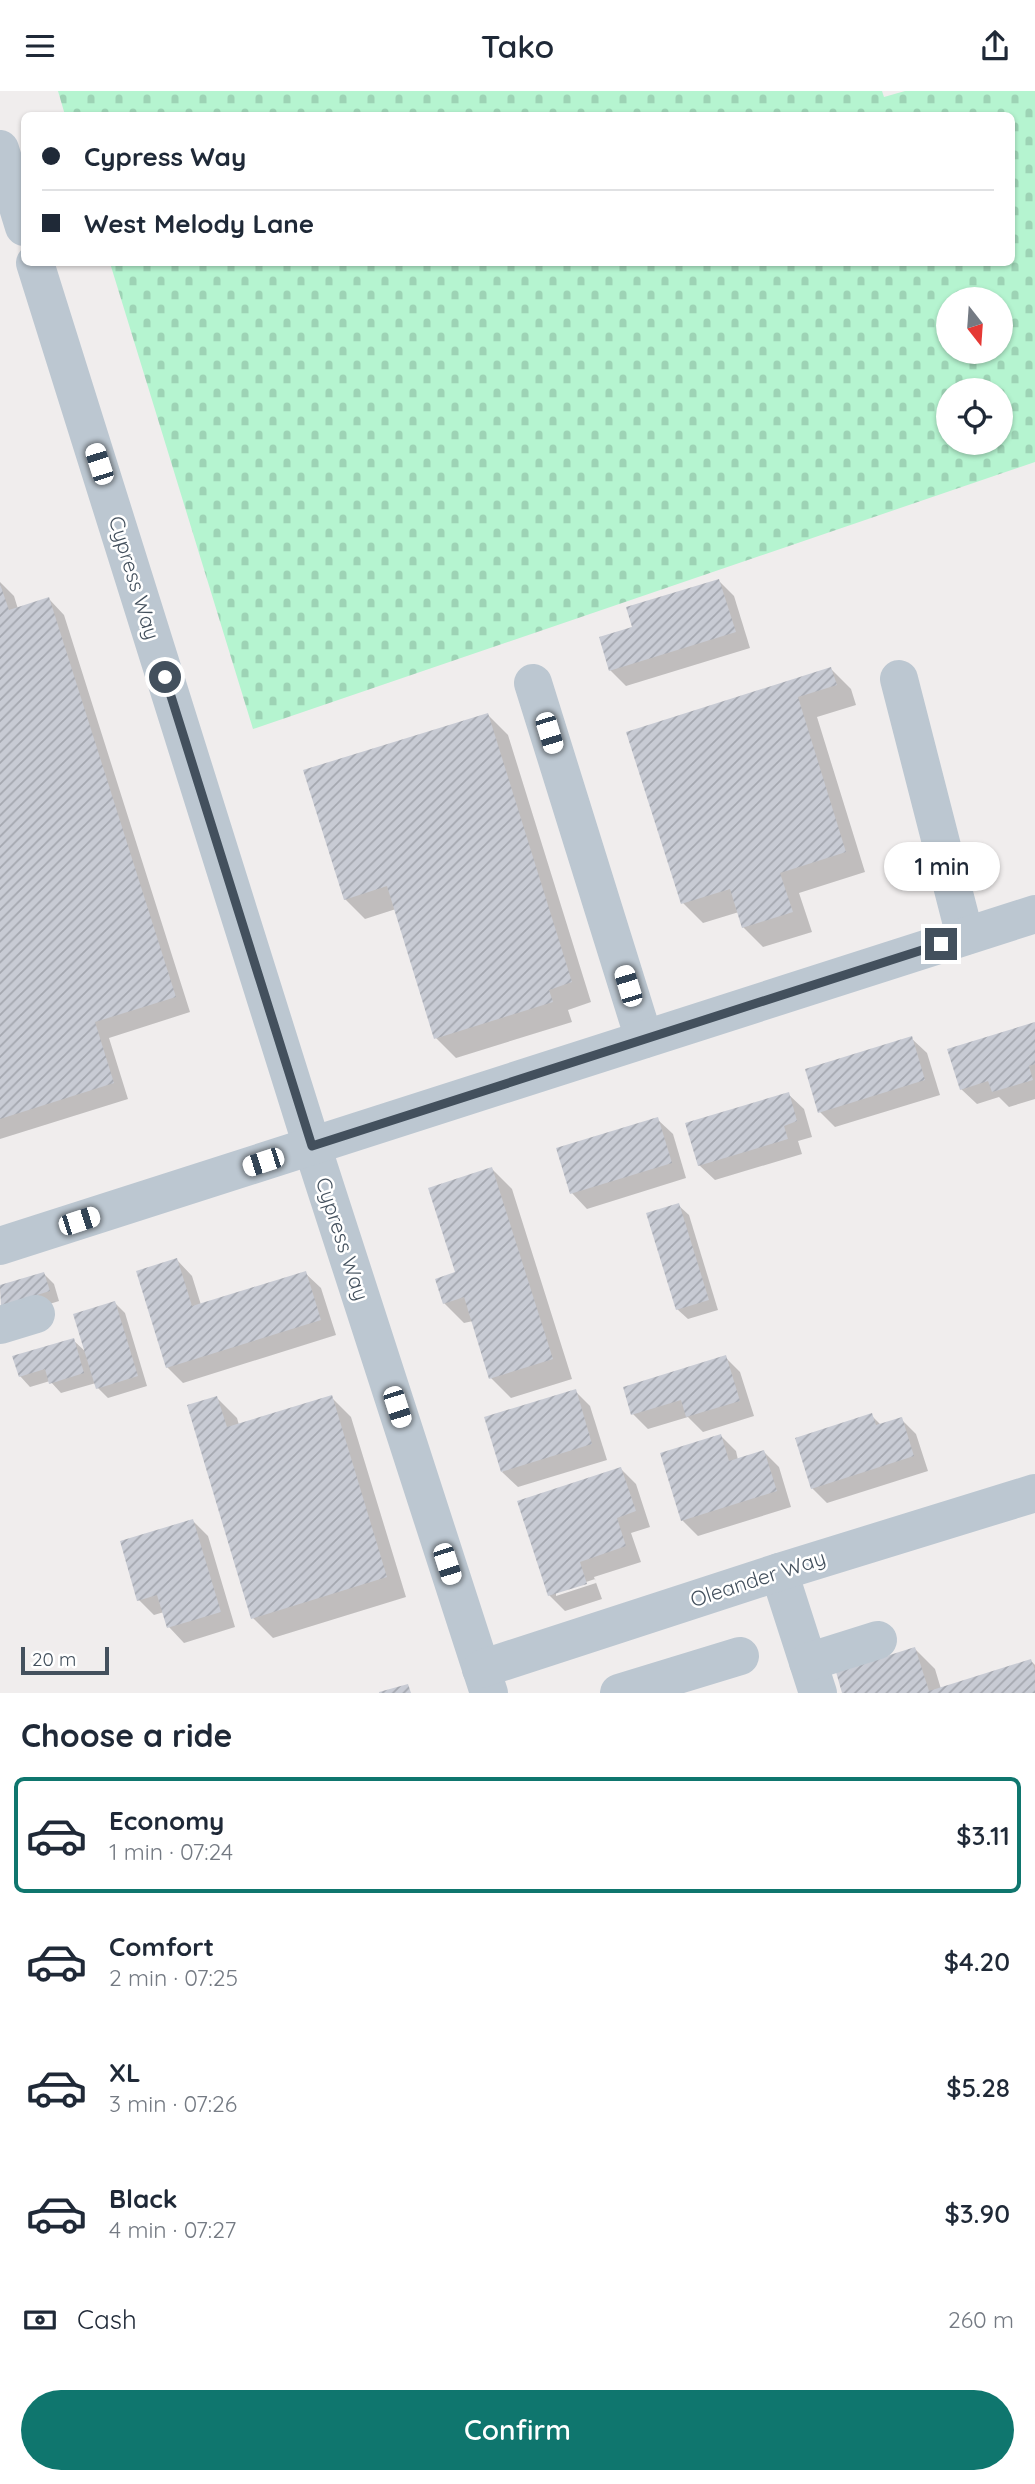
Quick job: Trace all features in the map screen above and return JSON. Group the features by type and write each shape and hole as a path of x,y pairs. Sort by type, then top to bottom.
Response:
{"street":[{"path":"0,149 21,217"},
{"name":"Cypress Way","path":"37,266 312,1146 485,1681"},
{"path":"899,679 965,936"},
{"path":"533,683 644,1039"},
{"path":"0,1246 1035,914"},
{"path":"0,1325 36,1314"},
{"name":"Oleander Way","path":"485,1681 779,1572 1035,1493"},
{"path":"779,1572 813,1677 878,1640"},
{"path":"619,1693 740,1656"}],"green space":[{"path":"58,91 882,91 884,97 905,91 1035,91 1035,462 253,729 111,266 1015,266 1015,112 64,112"}],"building":[{"path":"719,579 736,632 609,671 599,637 632,627 626,607"},
{"path":"0,584 9,610 49,597 176,997 95,1022 114,1083 0,1119"},
{"path":"831,667 837,685 798,697 846,852 780,873 793,912 742,928 730,889 681,904 626,732"},
{"path":"488,713 572,982 549,990 553,1002 434,1039 387,886 344,900 303,770"},
{"path":"1035,1022 1035,1064 1029,1066 1033,1080 992,1092 988,1081 960,1090 947,1049"},
{"path":"912,1036 925,1080 818,1113 805,1069"},
{"path":"789,1092 797,1121 784,1126 788,1139 698,1166 685,1123"},
{"path":"658,1117 672,1163 570,1194 556,1148"},
{"path":"492,1167 553,1359 489,1379 464,1297 443,1304 435,1279 455,1272 428,1188"},
{"path":"679,1203 709,1300 676,1310 646,1213"},
{"path":"177,1258 192,1306 306,1271 321,1320 166,1368 136,1271"},
{"path":"44,1272 50,1291 1,1306 0,1285"},
{"path":"115,1301 138,1376 96,1389 73,1314"},
{"path":"74,1338 84,1373 49,1384 45,1369 19,1377 12,1356"},
{"path":"726,1355 740,1401 686,1417 681,1400 631,1415 623,1387"},
{"path":"576,1389 592,1444 501,1472 484,1417"},
{"path":"332,1395 387,1577 251,1619 187,1405 217,1396 227,1427"},
{"path":"872,1413 876,1425 902,1417 914,1456 811,1489 795,1438"},
{"path":"721,1434 729,1461 764,1450 777,1491 681,1521 660,1453"},
{"path":"621,1467 636,1511 617,1518 626,1546 580,1562 587,1584 548,1596 517,1501"},
{"path":"193,1519 221,1612 167,1628 157,1595 137,1601 120,1541"},
{"path":"915,1647 929,1691 1031,1659 1035,1670 1035,1693 842,1693 836,1672"},
{"path":"408,1684 411,1693 379,1693 379,1692"}],"route":[{"path":"165,677 312,1146 941,944"}]}
